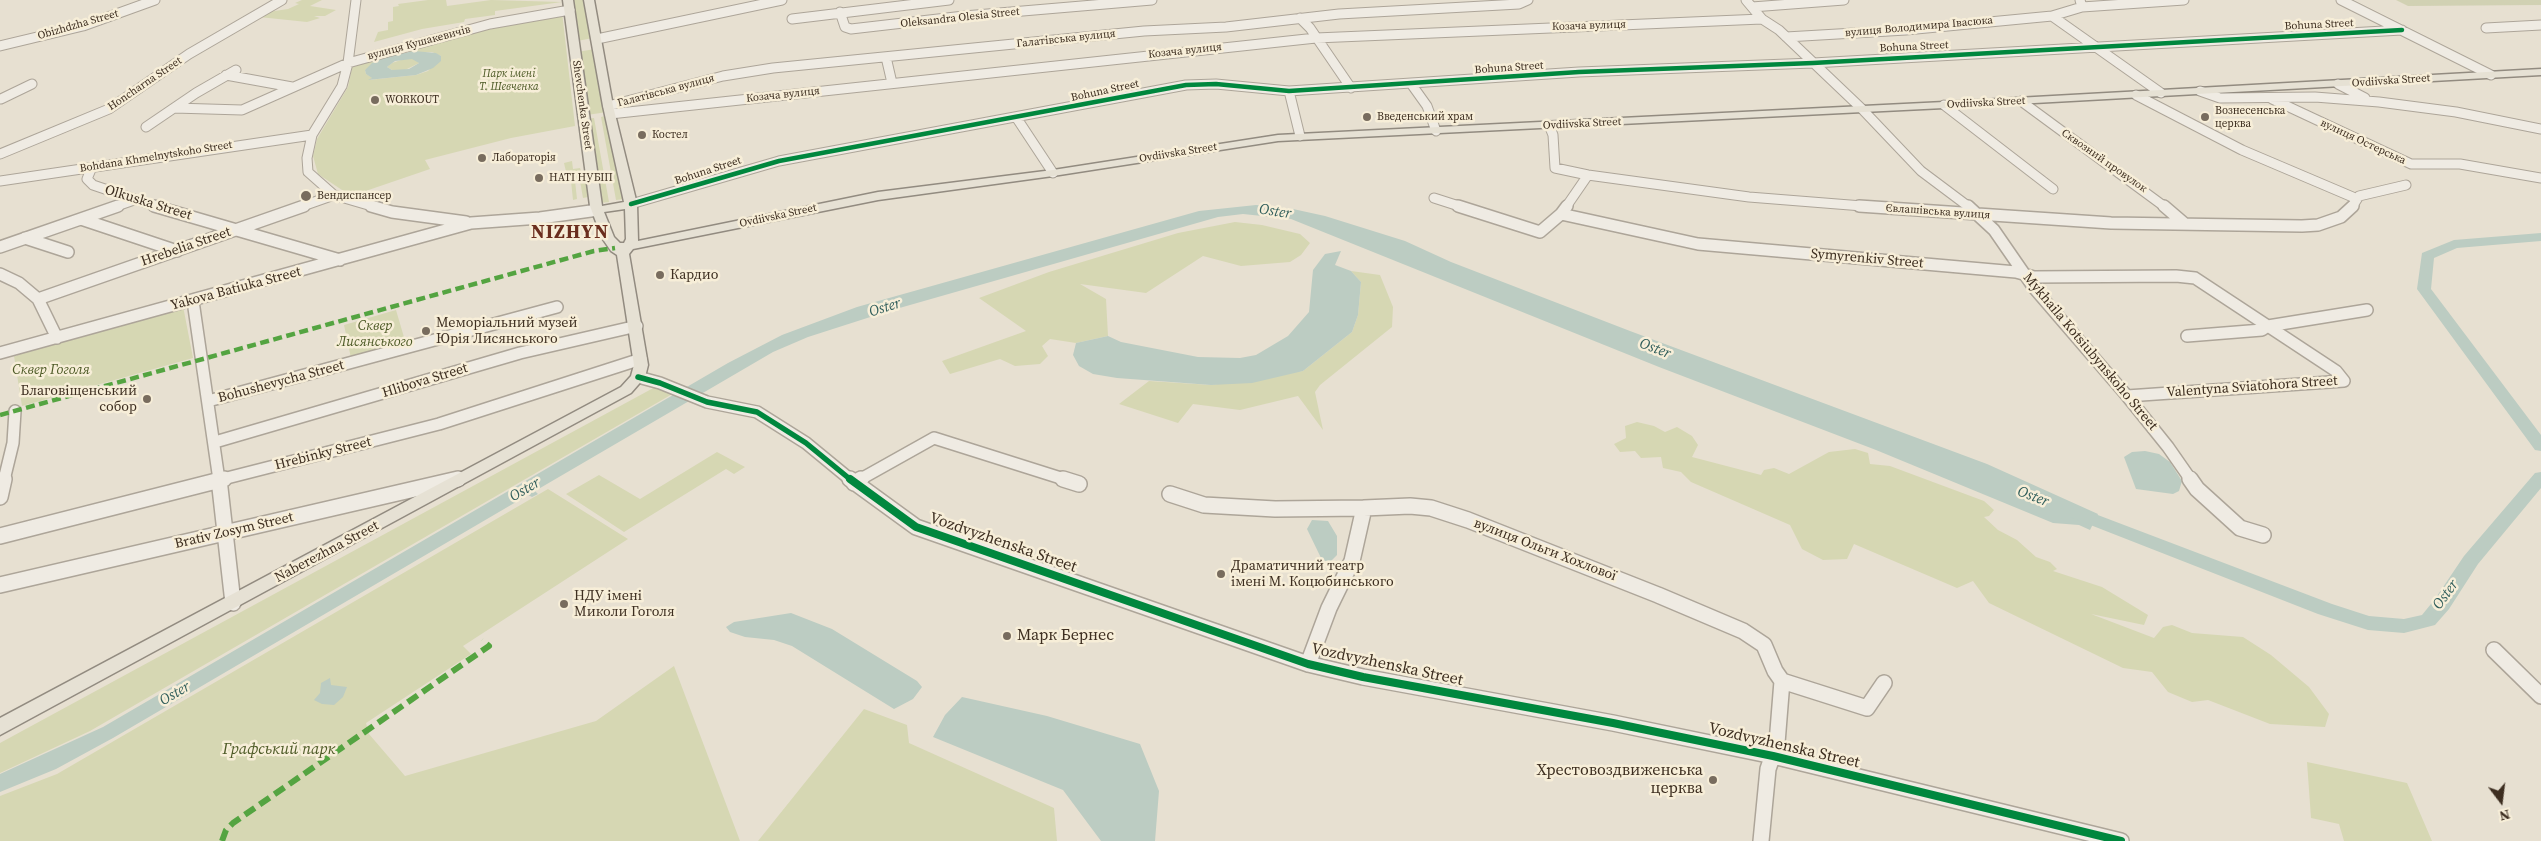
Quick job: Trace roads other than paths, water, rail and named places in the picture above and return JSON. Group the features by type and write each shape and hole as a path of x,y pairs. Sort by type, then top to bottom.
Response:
{"main road":[{"name":"Shevchenka Street","path":"569,5 583,118 598,210 608,238 623,249 632,204 609,110 589,0"},
{"path":"574,42 597,39"},
{"name":"Ovdiivska Street","path":"623,249 878,196 1052,173 1241,143 1300,136 1549,126 2541,72"},
{"path":"583,118 609,110"},
{"path":"598,210 632,204"},
{"path":"623,249 637,326 640,367"},
{"name":"Naberezhna Street","path":"0,727 617,396 640,367"}],"street":[{"name":"Obizhdzha Street","path":"0,46 83,26 155,0"},
{"name":"Honcharna Street","path":"0,154 109,109 188,54 282,0"},
{"path":"312,135 342,86 348,63 356,0"},
{"path":"597,39 782,0"},
{"path":"792,19 950,0"},
{"name":"Oleksandra Olesia Street","path":"840,12 845,27 851,29 1067,4 1152,0"},
{"path":"1379,0 1384,12"},
{"path":"1456,0 1462,8"},
{"name":"Галатівська вулиця","path":"609,110 744,72 1144,31 1226,26 1300,18 1519,4 1528,0"},
{"name":"Mykhaila Kotsiubynskoho Street","path":"1746,0 1762,19 1786,36 1862,109 1920,171 1956,196 1994,230 2025,274 2073,335 2127,396 2197,489 2240,528 2263,535"},
{"path":"1752,7 1844,0"},
{"name":"вулиця Володимира Івасюка","path":"1786,36 1906,30 2052,16 2081,4 2184,0"},
{"path":"2341,0 2491,74"},
{"name":"вулиця Кушакевичів","path":"174,108 242,110 348,63 490,24 569,5"},
{"path":"959,8 964,16"},
{"path":"2052,16 2161,93"},
{"path":"1300,18 1351,88"},
{"name":"Козача вулиця","path":"609,110 892,83 1316,38 1762,19"},
{"path":"2486,28 2541,26"},
{"name":"Bohuna Street","path":"632,204 779,161 1186,85 1216,84 1289,91 1412,85 1579,72 1813,63 2402,30"},
{"path":"886,57 892,83"},
{"path":"146,127 236,70"},
{"path":"226,75 292,87"},
{"path":"0,94 0,100 32,84"},
{"path":"2338,84 2372,102"},
{"path":"1412,85 1427,106 1436,131"},
{"name":"вулиця Остерська","path":"2251,89 2411,164 2460,164 2541,178"},
{"path":"1289,91 1300,136"},
{"path":"2200,91 2220,98 2267,97 2372,102 2456,112 2541,129"},
{"path":"2136,95 2242,150 2356,198 2406,185"},
{"name":"Сквозний провулок","path":"2021,101 2070,139 2154,197 2184,224"},
{"path":"1944,105 2053,189"},
{"path":"1016,117 1052,173"},
{"name":"Євлашівська вулиця","path":"1549,126 1553,135 1555,168 1588,175 1749,197 1976,215 2111,223 2267,227 2318,224 2341,217 2349,211 2356,198"},
{"name":"Bohdana Khmelnytskoho Street","path":"0,181 312,135"},
{"name":"Yakova Batiuka Street","path":"312,135 307,158 308,172 334,195 392,212 471,223 530,219 598,210"},
{"name":"Olkuska Street","path":"92,167 87,179 89,183 134,200 340,260"},
{"path":"1434,198 1540,232 1561,214 1588,175"},
{"name":"Hrebelia Street","path":"38,299 334,195"},
{"path":"0,247 134,200"},
{"name":"Symyrenkiv Street","path":"1561,214 1698,244 2049,277 2176,276"},
{"path":"80,218 177,250"},
{"name":"Yakova Batiuka Street","path":"0,353 471,223"},
{"path":"0,238 12,243"},
{"path":"25,238 68,252"},
{"path":"0,274 19,283 38,299 57,338"},
{"name":"Valentyna Sviatohora Street","path":"2127,396 2344,381 2336,371 2195,278 2176,276"},
{"path":"193,301 215,442 233,603"},
{"name":"Bohushevycha Street","path":"208,402 557,307"},
{"path":"2186,336 2262,330 2268,326 2367,310"},
{"name":"Hlibova Street","path":"215,442 520,353 637,326"},
{"name":"Vozdvyzhenska Street","path":"640,367 672,388 707,402 745,409 765,416 806,443 854,483 916,527 1308,664 1363,678 1604,721 1773,756 2121,841"},
{"name":"Hrebinky Street","path":"0,536 439,424 640,367"},
{"path":"0,497 14,443 16,411"},
{"path":"854,483 934,438 1079,484"},
{"name":"Brativ Zosym Street","path":"0,585 468,476"},
{"name":"вулиця Ольги Хохлової","path":"1170,494 1204,505 1275,509 1410,506 1444,512 1658,595 1758,640 1764,645 1775,671 1782,681"},
{"path":"1308,664 1329,608 1352,562 1364,508"},
{"path":"2494,650 2541,696"},
{"path":"1761,841 1768,769 1777,744 1782,681 1867,708 1884,682"}],"water":[{"path":"414,51 436,53 441,56 441,61 433,68 416,75 368,80 372,78 366,74 365,70 372,63 388,56","holes":["412,59 419,63 409,69 392,70 387,67 395,61"]},
{"name":"Oster","path":"1256,205 1293,209 1325,216 1405,241 1451,262 1630,331 1987,464 2098,514 2090,530 2079,525 2053,523 1876,450 1659,367 1291,219 1243,214 1218,217 889,311 808,337 773,352 535,491 538,494 532,497 528,495 113,738 56,769 0,792 0,774 103,727 728,363 782,335 857,307 1199,211"},
{"path":"1341,251 1335,265 1351,271 1361,282 1358,315 1352,332 1303,371 1252,383 1211,385 1117,378 1093,374 1079,366 1073,355 1076,343 1108,336 1121,342 1198,357 1240,358 1256,355 1288,336 1309,312 1313,270 1325,254"},
{"path":"2145,451 2159,454 2170,462 2182,481 2179,491 2173,494 2136,489 2124,457 2132,452"},
{"path":"1312,520 1328,521 1337,536 1337,555 1330,562 1322,560 1307,529"},
{"path":"791,613 832,629 917,681 922,687 913,699 894,709 792,646 774,640 745,637 730,632 726,627 734,622"},
{"path":"330,678 331,685 347,687 343,697 334,705 322,704 314,700 320,693 321,683"},
{"path":"962,697 1047,716 1140,744 1159,791 1155,841 1101,841 1063,790 933,737 945,715"}],"waterway":[{"name":"Oster","path":"2541,237 2454,244 2427,256 2424,289 2541,446"},
{"name":"Oster","path":"2076,513 2325,609 2368,623 2404,626 2428,620 2442,604 2471,560 2541,477"}],"place":[{"name":"WORKOUT","path":"375,100"},
{"name":"Введенський храм","path":"1367,117"},
{"name":"Вознесенська церква","path":"2205,117"},
{"name":"Костел","path":"642,135"},
{"name":"Лабораторія","path":"482,158"},
{"name":"НАТІ НУБІП","path":"539,178"},
{"name":"Вендиспансер","path":"306,196"},
{"name":"Кардио","path":"660,275"},
{"name":"Меморіальний музей Юрія Лисянського","path":"426,331"},
{"name":"Благовіщенський собор","path":"147,399"},
{"name":"Драматичний театр імені М. Коцюбинського","path":"1221,574"},
{"name":"НДУ імені Миколи Гоголя","path":"564,604"},
{"name":"Марк Бернес","path":"1007,636"},
{"name":"Хрестовоздвиженська церква","path":"1713,780"}],"district":[{"name":"NIZHYN","path":"570,233"}],"park label":[{"name":"Парк імені Т. Шевченка","path":"509,80"},
{"name":"Сквер Лисянського","path":"375,334"},
{"name":"Сквер Гоголя","path":"51,370"},
{"name":"Графський парк","path":"279,750"}]}
